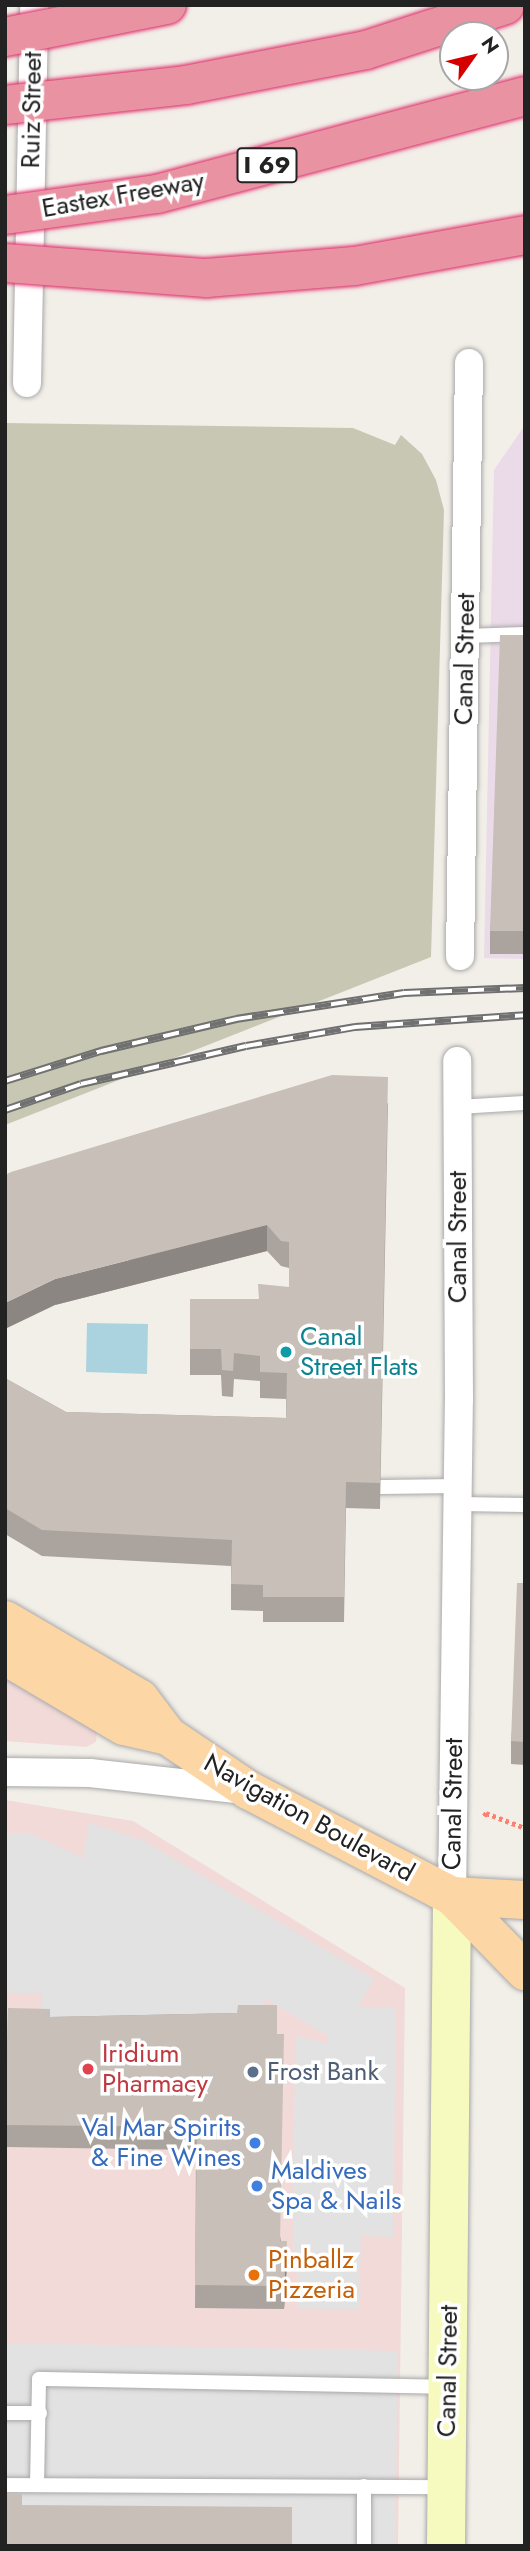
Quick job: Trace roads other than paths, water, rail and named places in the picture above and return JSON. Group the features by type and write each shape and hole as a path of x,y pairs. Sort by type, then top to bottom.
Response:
{"highway":[{"path":"5,37 167,5"},
{"path":"5,106 186,85 366,50 505,5"},
{"name":"Eastex Freeway","path":"5,215 158,194 525,96"},
{"path":"5,264 206,278 355,267 525,235"}],"main road":[{"name":"Navigation Boulevard","path":"5,1620 140,1699 168,1736 248,1790 452,1896 525,1971"},
{"name":"Navigation Boulevard","path":"5,1657 124,1726 168,1736"},
{"name":"Navigation Boulevard","path":"452,1896 525,1900"}],"street":[{"name":"Ruiz Street","path":"27,383 34,5"},
{"name":"Canal Street","path":"460,956 469,363"},
{"name":"Canal Street","path":"446,2546 458,1495 457,1061"},
{"path":"5,1772 90,1773 248,1790"}],"lane":[{"path":"465,636 525,634"},
{"path":"457,1107 525,1103"},
{"path":"380,1487 458,1495 525,1506"},
{"path":"37,2485 39,2379 448,2387"},
{"path":"5,2413 40,2413"},
{"path":"5,2485 446,2487"},
{"path":"364,2486 364,2546"}],"water":[{"path":"87,1323 148,1324 147,1374 86,1372"}],"railway":[{"path":"5,1081 101,1051 236,1019 404,993 525,988"},
{"path":"5,1110 81,1084 246,1046 355,1027 525,1015"}],"place":[{"name":"Canal Street Flats","path":"286,1352"},
{"name":"Iridium Pharmacy","path":"88,2069"},
{"name":"Frost Bank","path":"253,2072"},
{"name":"Val Mar Spirits & Fine Wines","path":"255,2143"},
{"name":"Maldives Spa & Nails","path":"257,2186"},
{"name":"Pinballz Pizzeria","path":"254,2275"}]}
